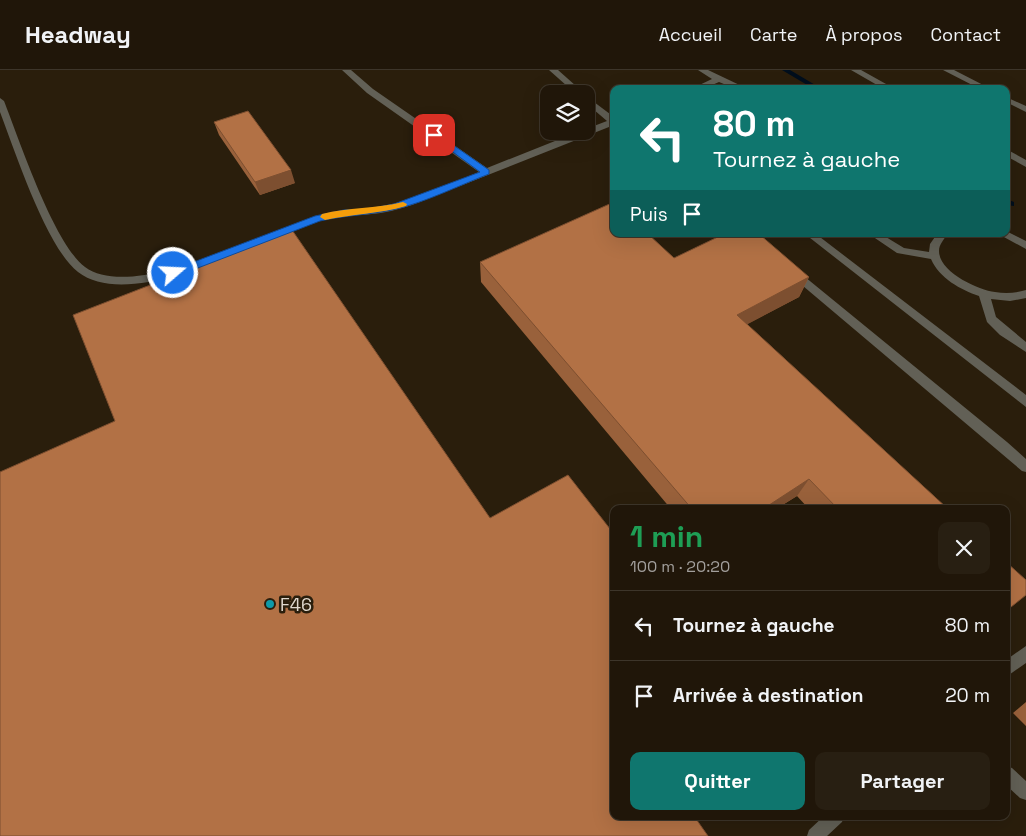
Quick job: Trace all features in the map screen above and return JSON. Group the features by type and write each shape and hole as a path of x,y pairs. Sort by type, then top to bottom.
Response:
{"lane":[{"path":"346,70 370,92 486,172"},
{"path":"553,70 570,85"},
{"path":"702,70 734,85"},
{"path":"856,70 883,85"},
{"path":"947,70 979,85"},
{"path":"705,85 719,79"},
{"path":"719,79 724,85"},
{"path":"0,101 39,197 63,246 81,270 92,276 110,281 141,280 173,273 318,218 382,210 395,206 610,124"},
{"path":"1010,101 1026,110"},
{"path":"595,106 610,119"},
{"path":"1010,154 1026,164"},
{"path":"1010,236 1024,241"},
{"path":"814,237 1026,402"},
{"path":"879,237 900,251 935,256"},
{"path":"936,237 935,256 939,265 957,282 984,294 1000,297 1026,294"},
{"path":"785,264 1026,467"},
{"path":"984,294 991,319 1004,332 1026,348"},
{"path":"1010,666 1026,652"},
{"path":"1010,778 1026,792"},
{"path":"815,836 832,820"}],"building":[{"path":"248,111 291,170 255,182 214,122"},
{"path":"610,204 610,237 651,237 674,258 718,237 762,237 809,277 737,315 944,505 834,505 809,479 769,505 689,505 480,262"},
{"name":"F46","path":"292,230 490,518 568,475 610,529 610,820 697,820 708,836 0,836 0,472 115,421 73,315"},
{"path":"1010,566 1026,580 1026,595 1010,608"}],"waterway":[{"path":"785,70 812,85"}],"slow traffic":[{"path":"325,217 332,214 382,210 403,204"}],"place":[{"name":"F46","path":"270,604"}],"route":[{"path":"173,273 318,218 332,214 382,210 408,203 486,172 434,135"}]}
